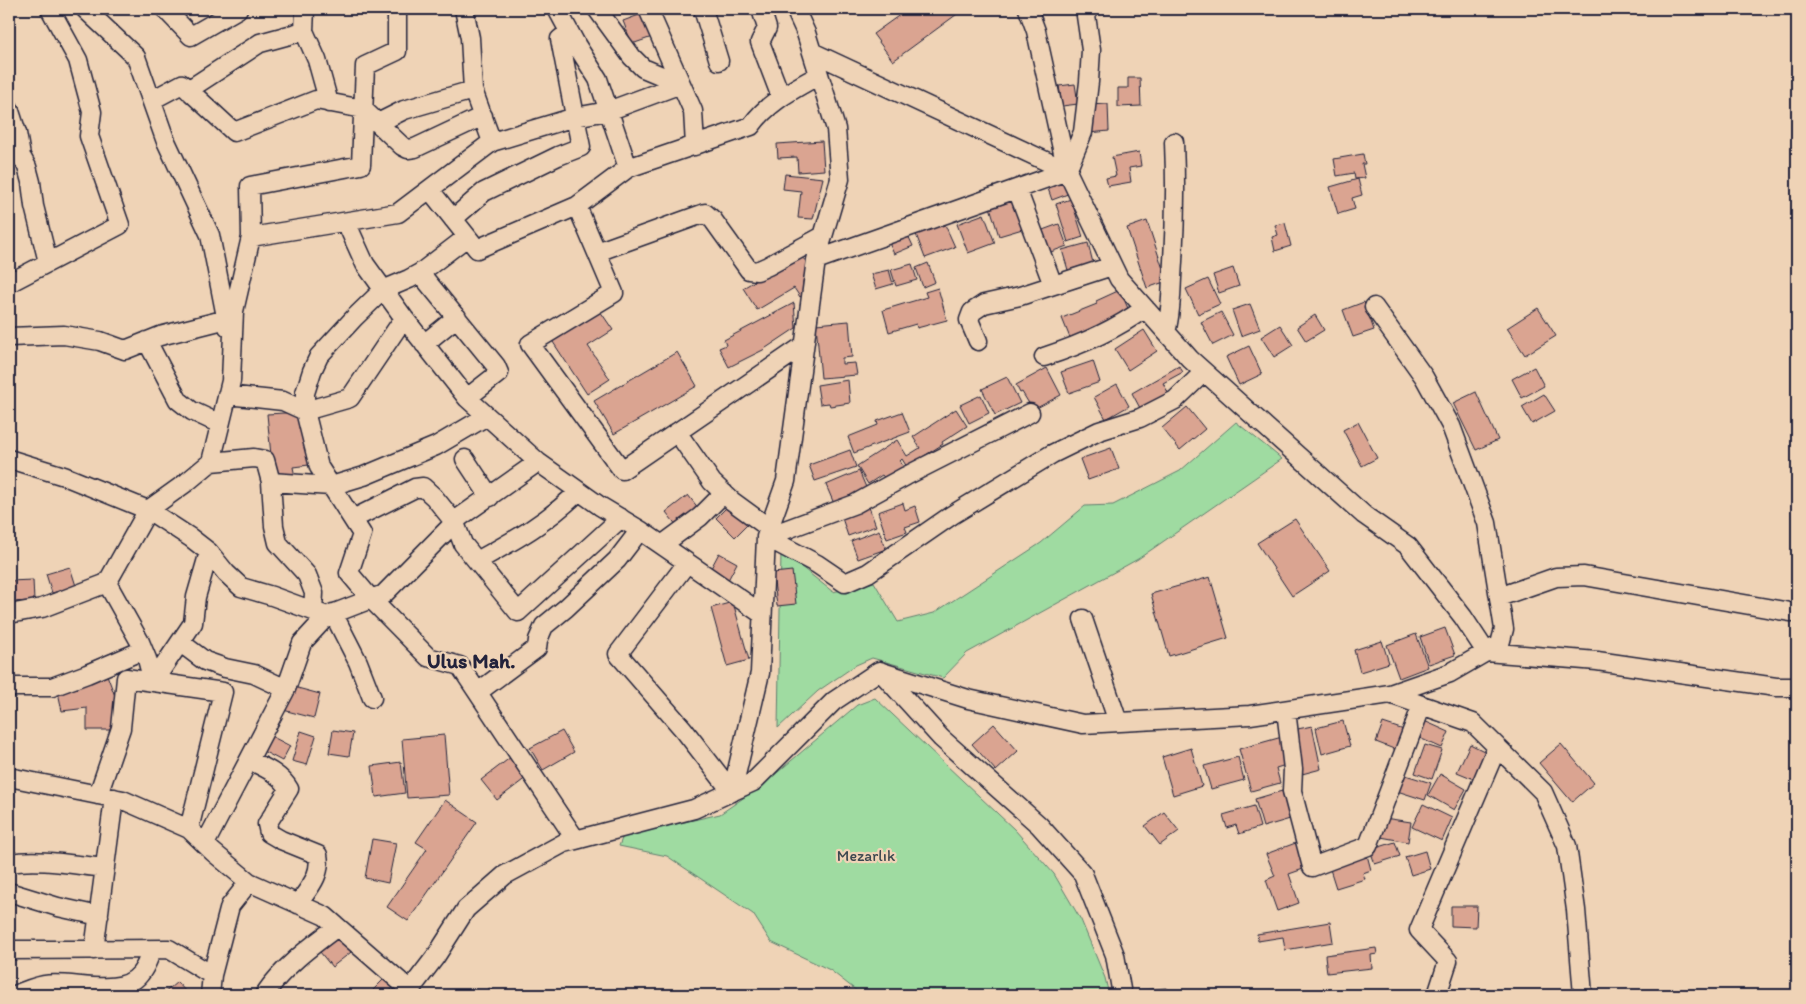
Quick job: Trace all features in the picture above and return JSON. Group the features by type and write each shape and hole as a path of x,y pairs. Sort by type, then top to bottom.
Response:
{"street":[{"path":"85,9 136,57 165,139 210,235 232,348"},
{"path":"151,9 153,12 163,9 191,36 238,9"},
{"path":"305,9 304,31 317,60 329,102"},
{"path":"211,462 231,381 234,311 251,237 250,186 360,164 365,66 397,52 397,9"},
{"path":"464,9 470,38 473,90 492,142"},
{"path":"556,9 598,79 628,168"},
{"path":"597,9 642,68 681,84"},
{"path":"648,9 693,112 695,146"},
{"path":"703,9 719,61"},
{"path":"761,9 767,28 760,42 780,97"},
{"path":"732,792 760,673 768,532 786,481 816,260 840,179 836,129 806,33 795,9"},
{"path":"1028,9 1036,31 1067,171 1119,279 1190,359 1204,372 1364,515 1408,546 1463,616 1486,652"},
{"path":"816,260 1067,171 1083,132 1089,82 1092,50 1085,9"},
{"path":"9,283 120,225 89,136 92,112 78,60 56,10"},
{"path":"188,90 260,43 304,31"},
{"path":"453,219 484,192 558,156 582,147 560,39 569,32"},
{"path":"812,52 1067,171"},
{"path":"430,190 477,249 577,206 628,168 751,126 761,112 780,97 819,75"},
{"path":"152,100 182,84 234,132 316,100 363,108 402,146 408,149 415,148 482,116"},
{"path":"251,237 398,213 492,142 575,117 608,111 681,84"},
{"path":"378,123 404,110 473,90"},
{"path":"9,108 17,133 21,156 17,165 31,182 34,206 48,262"},
{"path":"1166,332 1170,308 1174,249 1174,142"},
{"path":"1017,189 1053,285"},
{"path":"577,206 614,293 530,344 622,470 803,346"},
{"path":"597,252 705,213 713,220 749,270 757,271 768,266 823,236"},
{"path":"346,222 365,264 404,318 467,398 538,462 762,614"},
{"path":"467,237 420,273 383,290 355,317 319,356 305,393 305,411 319,467 362,534 349,573 371,599 428,657 460,666 576,840"},
{"path":"978,341 969,320 972,312 984,304 1020,296 1112,266"},
{"path":"420,273 496,366 499,373 467,398"},
{"path":"880,670 968,699 1083,724 1250,716 1390,694 1450,672 1500,644 1504,629 1487,523 1451,426 1424,377 1374,307"},
{"path":"1044,357 1100,336 1124,324 1145,308"},
{"path":"227,396 282,401 305,411 350,398 404,318"},
{"path":"424,344 457,318"},
{"path":"9,337 64,335 100,341 124,350 160,336 227,319"},
{"path":"148,341 178,400 192,411 220,424"},
{"path":"677,432 712,482 724,493 768,532 845,583 868,573 952,515 1052,454 1099,431 1140,418 1175,400 1204,372"},
{"path":"768,532 856,504 906,476 1030,413"},
{"path":"271,482 331,486 364,476 429,450 487,416"},
{"path":"9,614 42,608 107,583 148,510 211,462 254,458 264,460 271,482 274,526 278,543 307,575 324,613 358,662 372,698"},
{"path":"465,458 490,497"},
{"path":"9,459 64,476 148,510 209,552 226,573 241,587 324,613 384,594 460,517 538,462"},
{"path":"353,519 415,488 423,487 434,497 454,524 463,544 518,612 621,518"},
{"path":"477,561 539,525 560,510 579,491"},
{"path":"662,545 700,517 724,493"},
{"path":"478,692 537,648 544,626 617,560 640,530"},
{"path":"153,682 193,623 196,598 209,552"},
{"path":"687,563 618,654 684,730 732,792"},
{"path":"1499,597 1556,577 1584,576 1797,612"},
{"path":"107,583 143,650 153,682"},
{"path":"204,844 286,689 302,643 324,613"},
{"path":"1083,619 1118,722"},
{"path":"181,643 205,661 225,668 254,674 286,689"},
{"path":"9,687 52,687 143,650"},
{"path":"1486,652 1597,661 1776,687 1797,687"},
{"path":"9,777 123,800 189,829 249,882 325,916 410,993 466,909 505,875 564,843 694,809 753,782 834,701 880,670"},
{"path":"880,670 941,738 1039,825 1083,874 1115,955 1122,995"},
{"path":"94,950 105,868 106,796 121,728 126,678 223,692 189,829"},
{"path":"1390,694 1473,723 1543,792 1567,846 1576,910 1583,995"},
{"path":"1286,710 1293,770 1292,791 1312,867 1368,846 1422,705"},
{"path":"1437,995 1448,961 1419,930 1497,746"},
{"path":"248,760 272,771 285,782 288,789 267,824 269,833 318,855 320,864 317,877 298,904"},
{"path":"9,863 19,861 42,862 105,868"},
{"path":"210,995 212,975 230,906 249,882"},
{"path":"9,892 58,907 99,916"},
{"path":"264,995 271,984 294,960 337,926"},
{"path":"9,950 169,950 212,975"},
{"path":"15,995 45,984 102,988 127,984 140,975 152,950"}],"green space":[{"path":"1236,422 1282,459 1138,559 967,653 943,678 872,658 856,665 818,691 778,728 781,551 833,592 874,582 898,622 934,613 1041,543 1085,506 1113,505 1180,471"},
{"name":"Mezarlık","path":"875,698 1015,830 1054,874 1081,920 1105,978 1109,995 862,995 830,970 771,942 753,914 667,856 619,846 623,836 720,814 765,783 857,705"}],"building":[{"path":"908,9 964,9 893,61 873,34"},
{"path":"647,12 655,36 632,44 623,21"},
{"path":"1128,78 1140,78 1141,106 1118,107 1118,88 1128,88"},
{"path":"1075,84 1078,104 1062,106 1059,86"},
{"path":"1108,104 1109,131 1089,133 1088,105"},
{"path":"822,141 824,170 798,172 797,157 778,158 777,144"},
{"path":"1139,152 1141,166 1129,168 1131,182 1108,186 1106,178 1116,176 1112,157"},
{"path":"1363,154 1365,164 1362,164 1365,178 1355,179 1354,173 1337,176 1334,159"},
{"path":"1066,172 1073,192 1052,200 1045,180"},
{"path":"785,174 823,178 813,219 798,218 801,191 783,189"},
{"path":"1358,179 1362,195 1352,198 1355,209 1338,214 1330,187"},
{"path":"1020,198 1029,227 999,236 990,207"},
{"path":"1071,199 1083,237 1068,242 1056,204"},
{"path":"984,214 995,243 968,253 957,224"},
{"path":"942,218 955,247 925,258 914,229"},
{"path":"1147,221 1167,281 1147,288 1127,228"},
{"path":"1285,223 1291,246 1275,251 1272,237 1278,235 1275,225"},
{"path":"1059,224 1067,246 1048,253 1040,231"},
{"path":"907,233 913,246 894,254 888,241"},
{"path":"1088,243 1093,263 1068,270 1062,250"},
{"path":"799,255 807,262 803,282 803,295 800,297 794,288 757,310 743,288"},
{"path":"928,263 935,282 923,287 916,268"},
{"path":"912,264 917,280 896,286 891,270"},
{"path":"1233,268 1239,286 1219,293 1213,275"},
{"path":"889,270 893,284 876,289 871,274"},
{"path":"1208,279 1220,304 1198,314 1186,289"},
{"path":"938,288 947,320 917,328 916,324 889,332 883,310 927,297 925,292"},
{"path":"1120,290 1130,313 1070,338 1062,318 1097,304 1096,301"},
{"path":"1364,302 1374,330 1353,337 1343,310"},
{"path":"794,303 796,328 763,350 729,367 719,348 726,345 724,340"},
{"path":"1250,304 1260,329 1241,336 1232,310"},
{"path":"598,308 613,330 588,346 610,379 587,394 551,339"},
{"path":"1538,308 1556,336 1525,355 1507,328"},
{"path":"1221,312 1233,335 1213,345 1201,322"},
{"path":"1315,315 1324,330 1306,341 1297,327"},
{"path":"849,321 852,357 842,358 842,364 855,363 857,375 821,378 816,324"},
{"path":"1280,325 1293,345 1274,357 1261,337"},
{"path":"1144,330 1157,351 1128,370 1115,349"},
{"path":"1249,346 1262,374 1239,385 1226,357"},
{"path":"677,352 697,386 614,434 594,401"},
{"path":"1093,361 1100,382 1069,393 1061,372"},
{"path":"1179,366 1183,372 1163,383 1169,394 1141,410 1132,393"},
{"path":"1534,367 1544,386 1522,398 1512,379"},
{"path":"1047,368 1061,395 1033,410 1016,385"},
{"path":"1007,377 1020,403 995,415 982,389"},
{"path":"848,380 850,403 830,406 829,403 820,404 817,385"},
{"path":"1117,384 1129,406 1106,419 1094,397"},
{"path":"1476,392 1498,440 1476,450 1453,403"},
{"path":"1544,394 1555,411 1532,424 1522,407"},
{"path":"981,395 989,413 969,423 960,405"},
{"path":"1187,407 1205,429 1180,450 1162,428"},
{"path":"956,409 967,426 907,467 902,459 900,461 904,468 886,480 882,475 868,484 857,466 897,440 907,456 920,448 913,437"},
{"path":"301,412 309,465 293,467 295,477 273,476 267,414"},
{"path":"902,412 910,432 854,453 848,437 878,425 877,421"},
{"path":"1358,422 1377,458 1362,466 1343,430"},
{"path":"1111,448 1119,469 1088,480 1080,459"},
{"path":"850,450 856,467 815,481 809,465"},
{"path":"859,471 868,492 835,506 826,485"},
{"path":"688,495 699,509 677,526 666,512"},
{"path":"732,502 751,521 735,537 716,518"},
{"path":"867,502 876,526 848,536 840,512"},
{"path":"903,503 905,510 915,506 920,522 905,527 907,532 887,539 878,512"},
{"path":"1295,519 1330,571 1292,596 1257,543"},
{"path":"879,530 886,549 858,559 851,541"},
{"path":"719,553 737,563 728,580 710,570"},
{"path":"70,567 76,586 52,593 46,574"},
{"path":"792,571 796,604 777,606 773,573"},
{"path":"1210,577 1228,638 1169,656 1151,594"},
{"path":"33,580 34,601 9,602 9,581"},
{"path":"733,602 749,660 727,666 711,608"},
{"path":"1445,628 1455,655 1429,664 1420,637"},
{"path":"1416,634 1428,667 1399,678 1387,645"},
{"path":"1382,641 1389,663 1360,672 1354,650"},
{"path":"107,675 115,696 115,730 87,730 87,708 62,711 58,692"},
{"path":"290,686 320,694 314,718 283,710"},
{"path":"1422,720 1449,732 1442,748 1415,736"},
{"path":"1343,721 1350,746 1322,754 1316,728"},
{"path":"1383,723 1407,731 1399,751 1376,742"},
{"path":"994,724 1018,751 996,771 972,744"},
{"path":"1312,726 1321,769 1302,774 1293,730"},
{"path":"333,730 353,733 349,756 329,753"},
{"path":"301,731 316,736 307,765 292,761"},
{"path":"562,731 574,752 543,770 530,748"},
{"path":"444,735 449,795 407,798 402,739"},
{"path":"271,736 290,746 282,761 263,751"},
{"path":"1282,737 1289,764 1276,768 1280,783 1251,791 1239,749"},
{"path":"1470,744 1486,752 1474,779 1457,772"},
{"path":"1561,744 1594,783 1572,802 1539,763"},
{"path":"1425,745 1442,750 1432,779 1415,773"},
{"path":"1191,748 1202,786 1173,795 1162,757"},
{"path":"511,757 527,777 497,800 481,780"},
{"path":"1238,757 1244,780 1211,789 1204,766"},
{"path":"401,762 405,793 376,797 372,766"},
{"path":"1399,773 1431,783 1425,800 1394,790"},
{"path":"1440,774 1466,789 1454,810 1428,795"},
{"path":"1282,791 1290,819 1263,827 1255,799"},
{"path":"445,800 477,822 408,921 387,907 427,849 416,842"},
{"path":"1423,804 1452,818 1442,841 1412,827"},
{"path":"1254,806 1260,827 1239,834 1236,825 1227,828 1223,815"},
{"path":"1164,812 1179,831 1160,845 1145,826"},
{"path":"1384,818 1411,822 1408,842 1381,837"},
{"path":"372,839 396,843 388,883 365,878"},
{"path":"1301,841 1309,867 1289,874 1299,903 1277,911 1266,880 1275,876 1266,854"},
{"path":"1395,842 1400,856 1375,864 1370,850"},
{"path":"1425,851 1430,869 1411,875 1405,857"},
{"path":"1367,855 1371,870 1363,873 1365,879 1336,888 1329,866"},
{"path":"1451,906 1477,906 1476,927 1451,926"},
{"path":"1330,922 1333,942 1285,950 1283,937 1258,941 1257,934"},
{"path":"339,929 355,949 332,967 316,947"},
{"path":"1376,948 1377,954 1371,955 1372,968 1327,973 1325,955"},
{"path":"387,976 396,985 386,995 368,995"},
{"path":"177,982 189,995 162,995"},
{"path":"489,988 501,995 485,995"},
{"path":"1167,988 1167,995 1141,995 1141,990"}],"district":[{"name":"Ulus Mah.","path":"471,661"}]}
